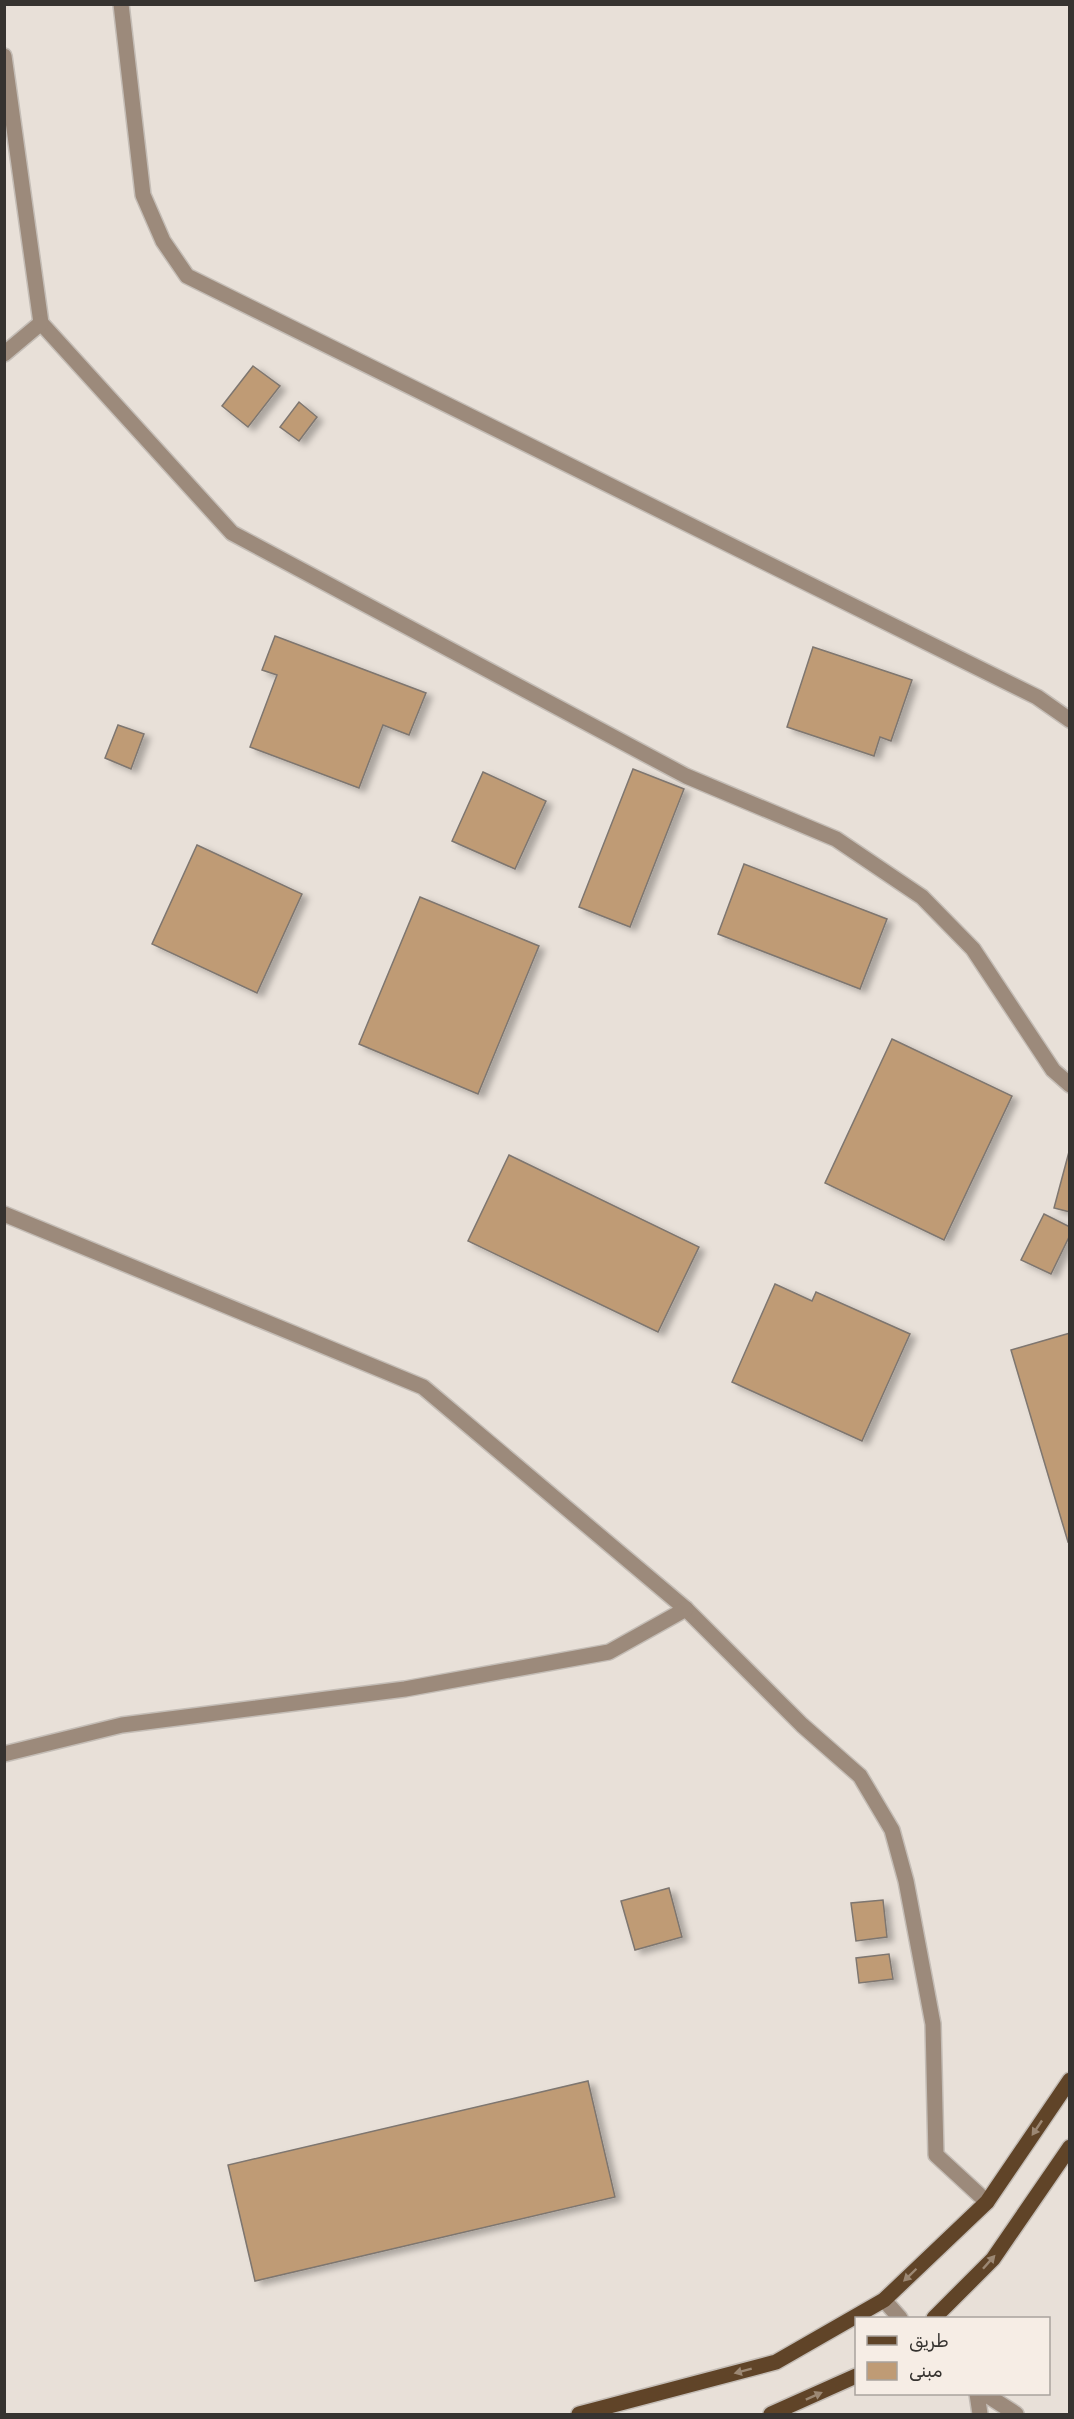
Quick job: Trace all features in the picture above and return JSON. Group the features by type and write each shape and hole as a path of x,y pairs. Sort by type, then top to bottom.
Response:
{"main road":[{"path":"579,2415 776,2362 884,2300 987,2202 1070,2080"},
{"path":"936,2317 993,2259 1070,2147"},
{"path":"771,2415 855,2376"}],"street":[{"path":"120,4 143,195 163,241 187,276 1026,692 1070,720"},
{"path":"4,57 41,323 232,533 686,776 836,839 922,897 972,949 1053,1070 1070,1085"},
{"path":"4,354 41,323"},
{"path":"4,1214 423,1388 686,1610 802,1725 860,1776 891,1830 906,1881 933,2024 936,2155 987,2202"},
{"path":"4,1754 122,1725 405,1689 609,1652 686,1610"},
{"path":"884,2300 898,2317"},
{"path":"977,2395 980,2415"},
{"path":"986,2395 1016,2415"}],"building":[{"path":"253,366 280,386 248,427 222,406"},
{"path":"299,402 317,417 299,441 280,427"},
{"path":"275,636 426,693 409,735 383,725 359,788 250,747 277,675 262,670"},
{"path":"813,647 912,680 891,741 880,737 874,756 787,727"},
{"path":"118,725 144,734 131,769 105,758"},
{"path":"633,769 684,789 630,927 579,907"},
{"path":"483,772 546,801 515,869 452,841"},
{"path":"197,845 302,894 257,993 152,944"},
{"path":"744,864 887,919 860,989 718,934"},
{"path":"420,897 539,946 478,1094 359,1044"},
{"path":"892,1039 1012,1096 944,1240 825,1183"},
{"path":"1070,1148 1070,1212 1054,1208"},
{"path":"509,1155 699,1247 658,1332 468,1241"},
{"path":"1044,1214 1070,1227 1070,1235 1051,1274 1021,1260"},
{"path":"775,1284 812,1301 816,1292 910,1334 862,1441 732,1382"},
{"path":"1070,1333 1070,1541 1068,1542 1011,1350"},
{"path":"669,1888 682,1937 635,1950 621,1901"},
{"path":"883,1900 887,1937 856,1941 851,1903"},
{"path":"889,1954 893,1979 859,1983 856,1958"},
{"path":"588,2081 615,2197 255,2281 228,2165"}]}
